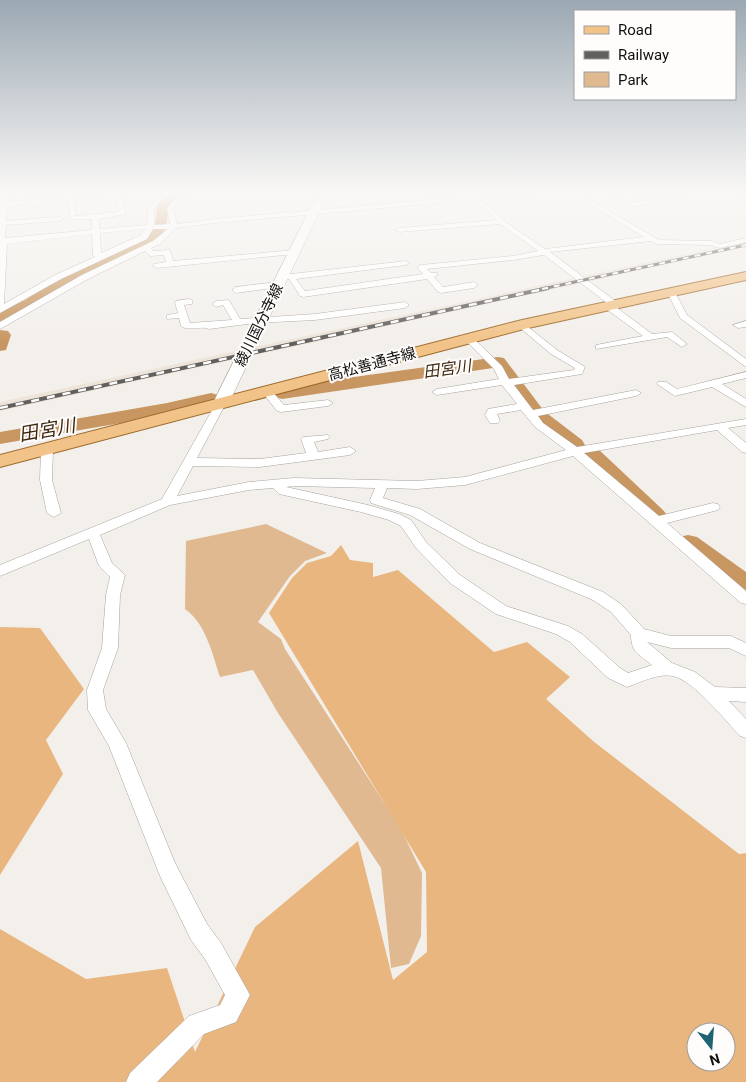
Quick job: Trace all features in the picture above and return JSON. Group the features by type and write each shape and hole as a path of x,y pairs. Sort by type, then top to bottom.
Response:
{"main road":[{"name":"綾川国分寺線","path":"221,403 261,321 284,280 298,243"},
{"name":"高松善通寺線","path":"0,461 468,338 746,276"}],"street":[{"path":"0,306 2,243"},
{"path":"0,310 58,277 129,243"},
{"path":"0,326 85,277 153,243"},
{"path":"533,243 650,337"},
{"path":"474,285 441,290 421,267 514,258 545,252 550,248 601,243"},
{"path":"663,243 688,243"},
{"path":"712,243 720,246 731,243"},
{"path":"106,256 97,254 103,245 126,245"},
{"path":"144,249 149,250 150,254 166,252 170,264"},
{"path":"157,266 276,250 295,250"},
{"path":"236,290 400,261"},
{"path":"284,280 303,294 458,272"},
{"path":"671,292 683,316 746,364"},
{"path":"189,302 179,303 186,326 207,323 209,326 315,317 405,305"},
{"path":"216,304 226,302 238,323"},
{"path":"170,316 194,312"},
{"path":"437,392 578,372 580,367 554,352 522,325"},
{"path":"599,347 669,334 682,344"},
{"path":"468,338 493,362 532,411 539,425 575,452 746,599"},
{"path":"662,384 675,393 746,376"},
{"path":"713,383 744,400"},
{"path":"267,392 281,410 328,403"},
{"path":"494,421 491,415 492,411 532,411 636,393"},
{"path":"167,502 221,403"},
{"path":"0,571 167,502 240,488 294,482 382,485 465,481 575,452 746,422"},
{"path":"720,427 746,449"},
{"path":"313,456 307,439 324,437"},
{"path":"47,449 46,480 54,513"},
{"path":"189,462 261,467 313,456 350,451"},
{"path":"276,484 283,491 363,508 394,517 406,524 421,545 455,579 501,610 562,630 576,638 614,673 627,680 667,668"},
{"path":"382,485 376,500 415,512 476,546 598,596 616,608 639,634 671,642 731,642 746,650"},
{"path":"656,521 713,507"},
{"path":"93,533 106,566 118,574 113,596 110,648 95,690 96,710 117,743 167,869 199,932 213,951 238,995 228,1014 197,1024 139,1082"},
{"path":"639,634 639,646 667,668 690,675 746,731"},
{"path":"711,694 746,695"}],"shaded area":[{"path":"734,243 746,243 746,247 0,411 0,402"},
{"path":"341,545 350,560 373,563 373,577 398,570 494,652 527,642 570,677 546,699 593,741 739,854 746,853 746,1082 0,1082 0,929 86,979 167,968 195,1052 255,927 358,841 393,980 427,952 426,872 269,613 292,578 307,563 331,556"},
{"path":"0,627 40,628 84,689 46,740 63,774 0,875"}],"green space":[{"path":"266,524 327,553 305,561 290,576 258,622 281,639 285,649 401,829 422,873 421,936 409,964 391,968 381,868 278,713 253,670 220,677 203,631 192,615 185,609 186,541"}],"waterway":[{"path":"0,317 31,303 63,282 140,243"},
{"name":"田宮川","path":"0,346 2,335"},
{"name":"田宮川","path":"282,393 498,362 530,409 547,425 574,445"},
{"name":"田宮川","path":"0,438 167,409 211,399"},
{"name":"田宮川","path":"589,453 655,515"},
{"name":"田宮川","path":"688,543 746,586"}],"railway":[{"path":"542,289 746,245"},
{"path":"0,408 548,288"}]}
